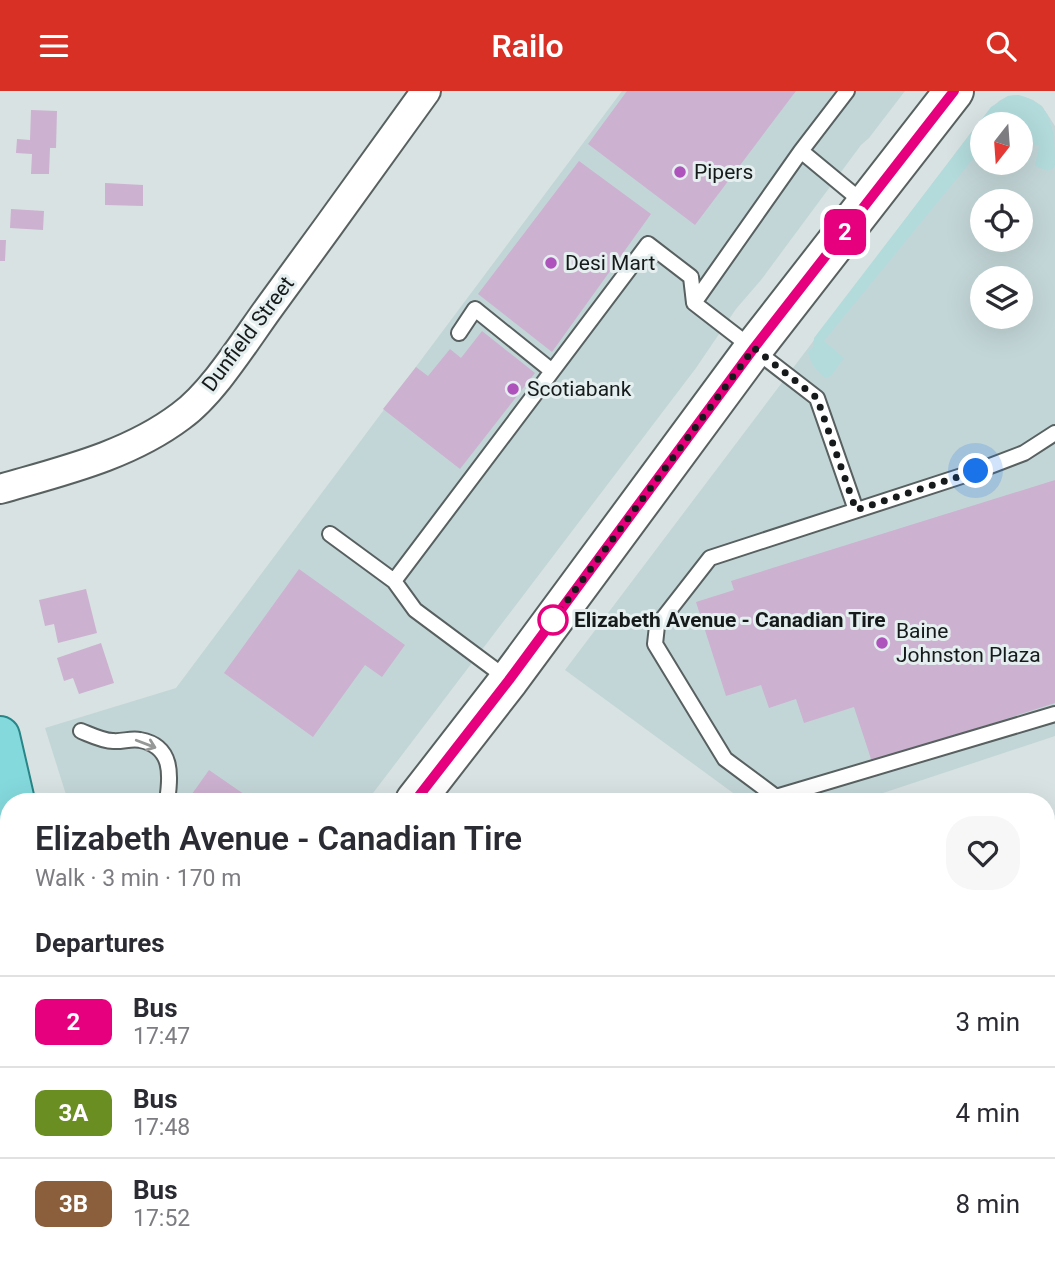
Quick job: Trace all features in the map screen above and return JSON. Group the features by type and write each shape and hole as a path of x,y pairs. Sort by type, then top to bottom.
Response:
{"main road":[{"path":"421,793 509,680 754,348 954,91"},
{"path":"0,736 12,793"},
{"path":"0,833 0,857"}],"street":[{"name":"Dunfield Street","path":"0,489 128,448 184,415 237,352 426,91"}],"lane":[{"path":"694,303 801,151 847,91"},
{"path":"801,151 865,204"},
{"path":"394,581 648,244 691,277 694,303 817,398 856,510"},
{"path":"459,333 475,309 552,370"},
{"path":"771,793 724,759 655,644 657,626 710,558 1012,458 1055,433"},
{"path":"330,534 394,581 415,610 509,680"},
{"path":"789,793 1055,714"},
{"path":"81,731 110,742 140,740 154,745 170,765 168,793"}],"shaded area":[{"path":"622,91 905,91 736,309 696,368 373,793 65,793 45,728 176,688"},
{"path":"1018,95 1042,106 1055,126 1055,736 883,793 733,793 565,670 970,134 970,175 1033,175 1033,112 989,112 999,101"},
{"path":"1018,95 1030,99 1046,113 1053,132 1055,167 1048,171 1035,166 1039,146 1033,144 1033,112 987,112 1008,96"},
{"path":"970,134 970,163 824,341 844,358 831,376 825,378 818,372 809,355 814,338"}],"building":[{"name":"Pipers","path":"627,91 796,91 695,225 588,144"},
{"path":"31,110 57,111 56,148 50,148 49,174 31,174 32,154 16,153 17,139 30,140"},
{"path":"579,161 651,214 552,352 478,294"},
{"path":"105,183 143,185 143,206 105,205"},
{"path":"11,209 44,211 43,230 10,228"},
{"path":"0,240 6,240 5,261 0,261"},
{"path":"482,331 535,373 460,469 383,409 416,367 428,376 450,349 461,358"},
{"name":"Baine Johnston Plaza","path":"1055,480 1055,703 872,762 854,707 804,723 796,699 769,708 761,685 726,696 696,602 734,590 731,581"},
{"path":"299,569 405,645 382,677 365,665 313,737 224,673"},
{"path":"86,589 97,633 58,643 54,624 45,626 39,600"},
{"path":"101,643 114,683 79,694 73,678 64,681 57,658"},
{"path":"209,770 242,793 193,793"}],"bus line":[{"name":"2","path":"421,793 509,680 754,348 954,91"}],"place":[{"name":"Pipers","path":"680,172"},
{"name":"Desi Mart","path":"551,263"},
{"name":"Scotiabank","path":"513,389"},
{"name":"Elizabeth Avenue - Canadian Tire","path":"553,620"},
{"name":"Baine Johnston Plaza","path":"882,643"}],"route":[{"path":"553,620 754,348 817,398 856,510 976,471"}]}
